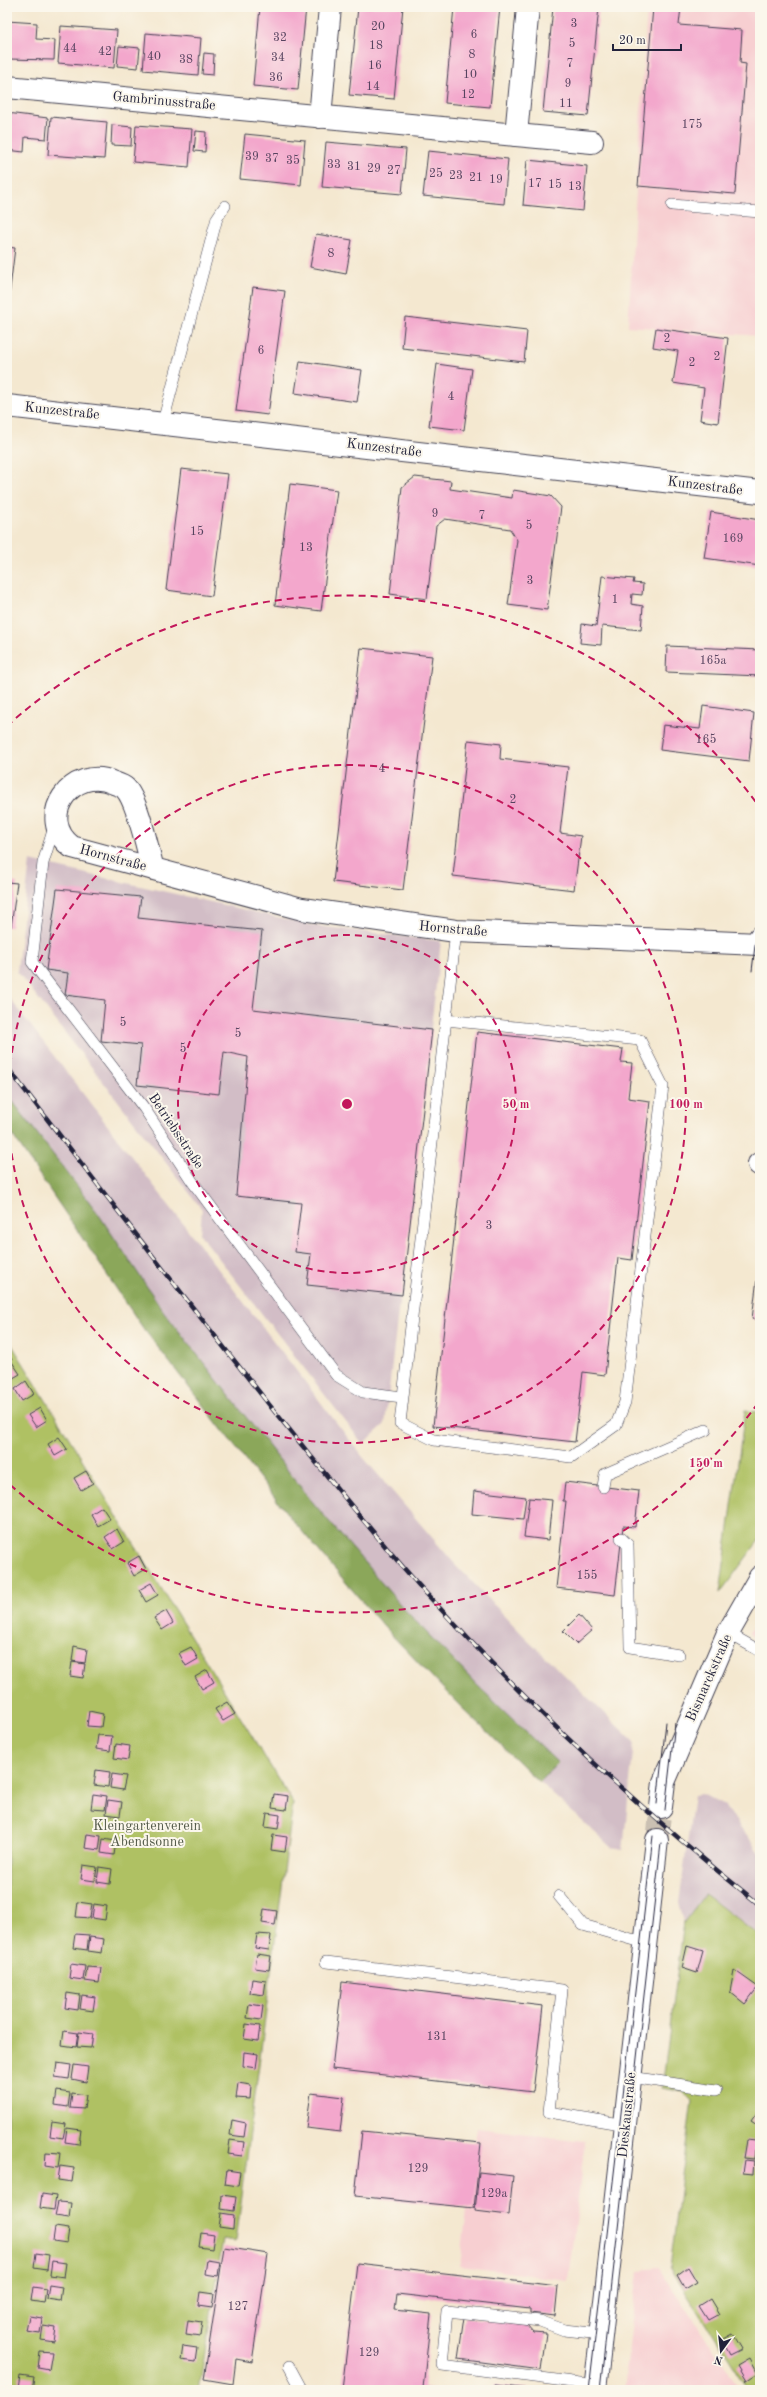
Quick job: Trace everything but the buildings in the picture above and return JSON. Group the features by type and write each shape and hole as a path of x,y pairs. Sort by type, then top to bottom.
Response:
{"street":[{"path":"320,117 330,7"},
{"path":"516,135 528,7"},
{"name":"Gambrinusstraße","path":"7,87 592,142"},
{"name":"Kunzestraße","path":"7,406 163,422 760,492"},
{"name":"Hornstraße","path":"153,869 138,815 125,788 104,778 87,779 71,787 60,801 56,822 62,840 72,848 302,910 456,931 760,941"},
{"name":"Bismarckstraße","path":"661,1807 664,1782 728,1633 760,1577"},
{"name":"Dieskaustraße","path":"595,2388 626,2125 657,1840"}],"lane":[{"path":"672,205 760,212"},
{"path":"163,422 217,218 225,206"},
{"name":"Betriebsstraße","path":"56,822 43,863 32,962 144,1108 192,1181 336,1375 363,1392 402,1397"},
{"path":"446,1020 640,1040 663,1086 625,1402 616,1424 571,1457 434,1440 400,1423 456,931"},
{"path":"603,1487 605,1474 706,1430"},
{"path":"621,1538 628,1545 630,1647 679,1655"},
{"path":"728,1633 760,1651"},
{"path":"559,1896 584,1925 645,1943"},
{"path":"326,1962 562,1990 550,2112 626,2125"},
{"path":"631,2077 716,2090"},
{"path":"595,2388 442,2365 447,2311 540,2321 564,2330 601,2334"},
{"path":"289,2366 302,2390"}],"shaded area":[{"path":"647,7 760,7 760,336 628,326"},
{"path":"30,861 316,926 441,941 385,1424 363,1444 200,1234 202,1209 17,971"},
{"path":"7,995 362,1456 454,1563 524,1636 634,1742 623,1850 612,1848 539,1782 457,1703 384,1627 289,1516 143,1328 7,1127"},
{"path":"760,1617 760,1643 749,1634"},
{"path":"702,1794 725,1806 760,1854 760,1979 684,1922 679,1903 694,1795"},
{"path":"477,2128 585,2141 568,2280 460,2266"},
{"path":"659,2268 740,2390 624,2390 638,2270"}],"green space":[{"path":"7,1094 97,1212 164,1312 310,1499 404,1609 476,1684 558,1763 539,1782 457,1703 384,1627 289,1516 143,1328 7,1127"},
{"name":"Kleingartenverein Abendsonne","path":"7,1337 293,1803 236,2241 223,2239 199,2390 7,2390"},
{"path":"745,1411 760,1412 760,1539 720,1593"},
{"path":"705,1894 760,1937 760,2390 749,2390 670,2267 692,2101 683,2092 662,2088 684,1922"}],"tunnel":[{"path":"657,1840 661,1807"}],"tram line":[{"path":"752,971 760,903"},
{"path":"657,1804 666,1722"},
{"path":"665,1810 675,1723"},
{"path":"589,2390 653,1836"},
{"path":"600,2390 661,1843"}],"railway":[{"path":"7,1067 275,1412 367,1525 424,1591 503,1675 586,1755 671,1832 760,1905"}]}
